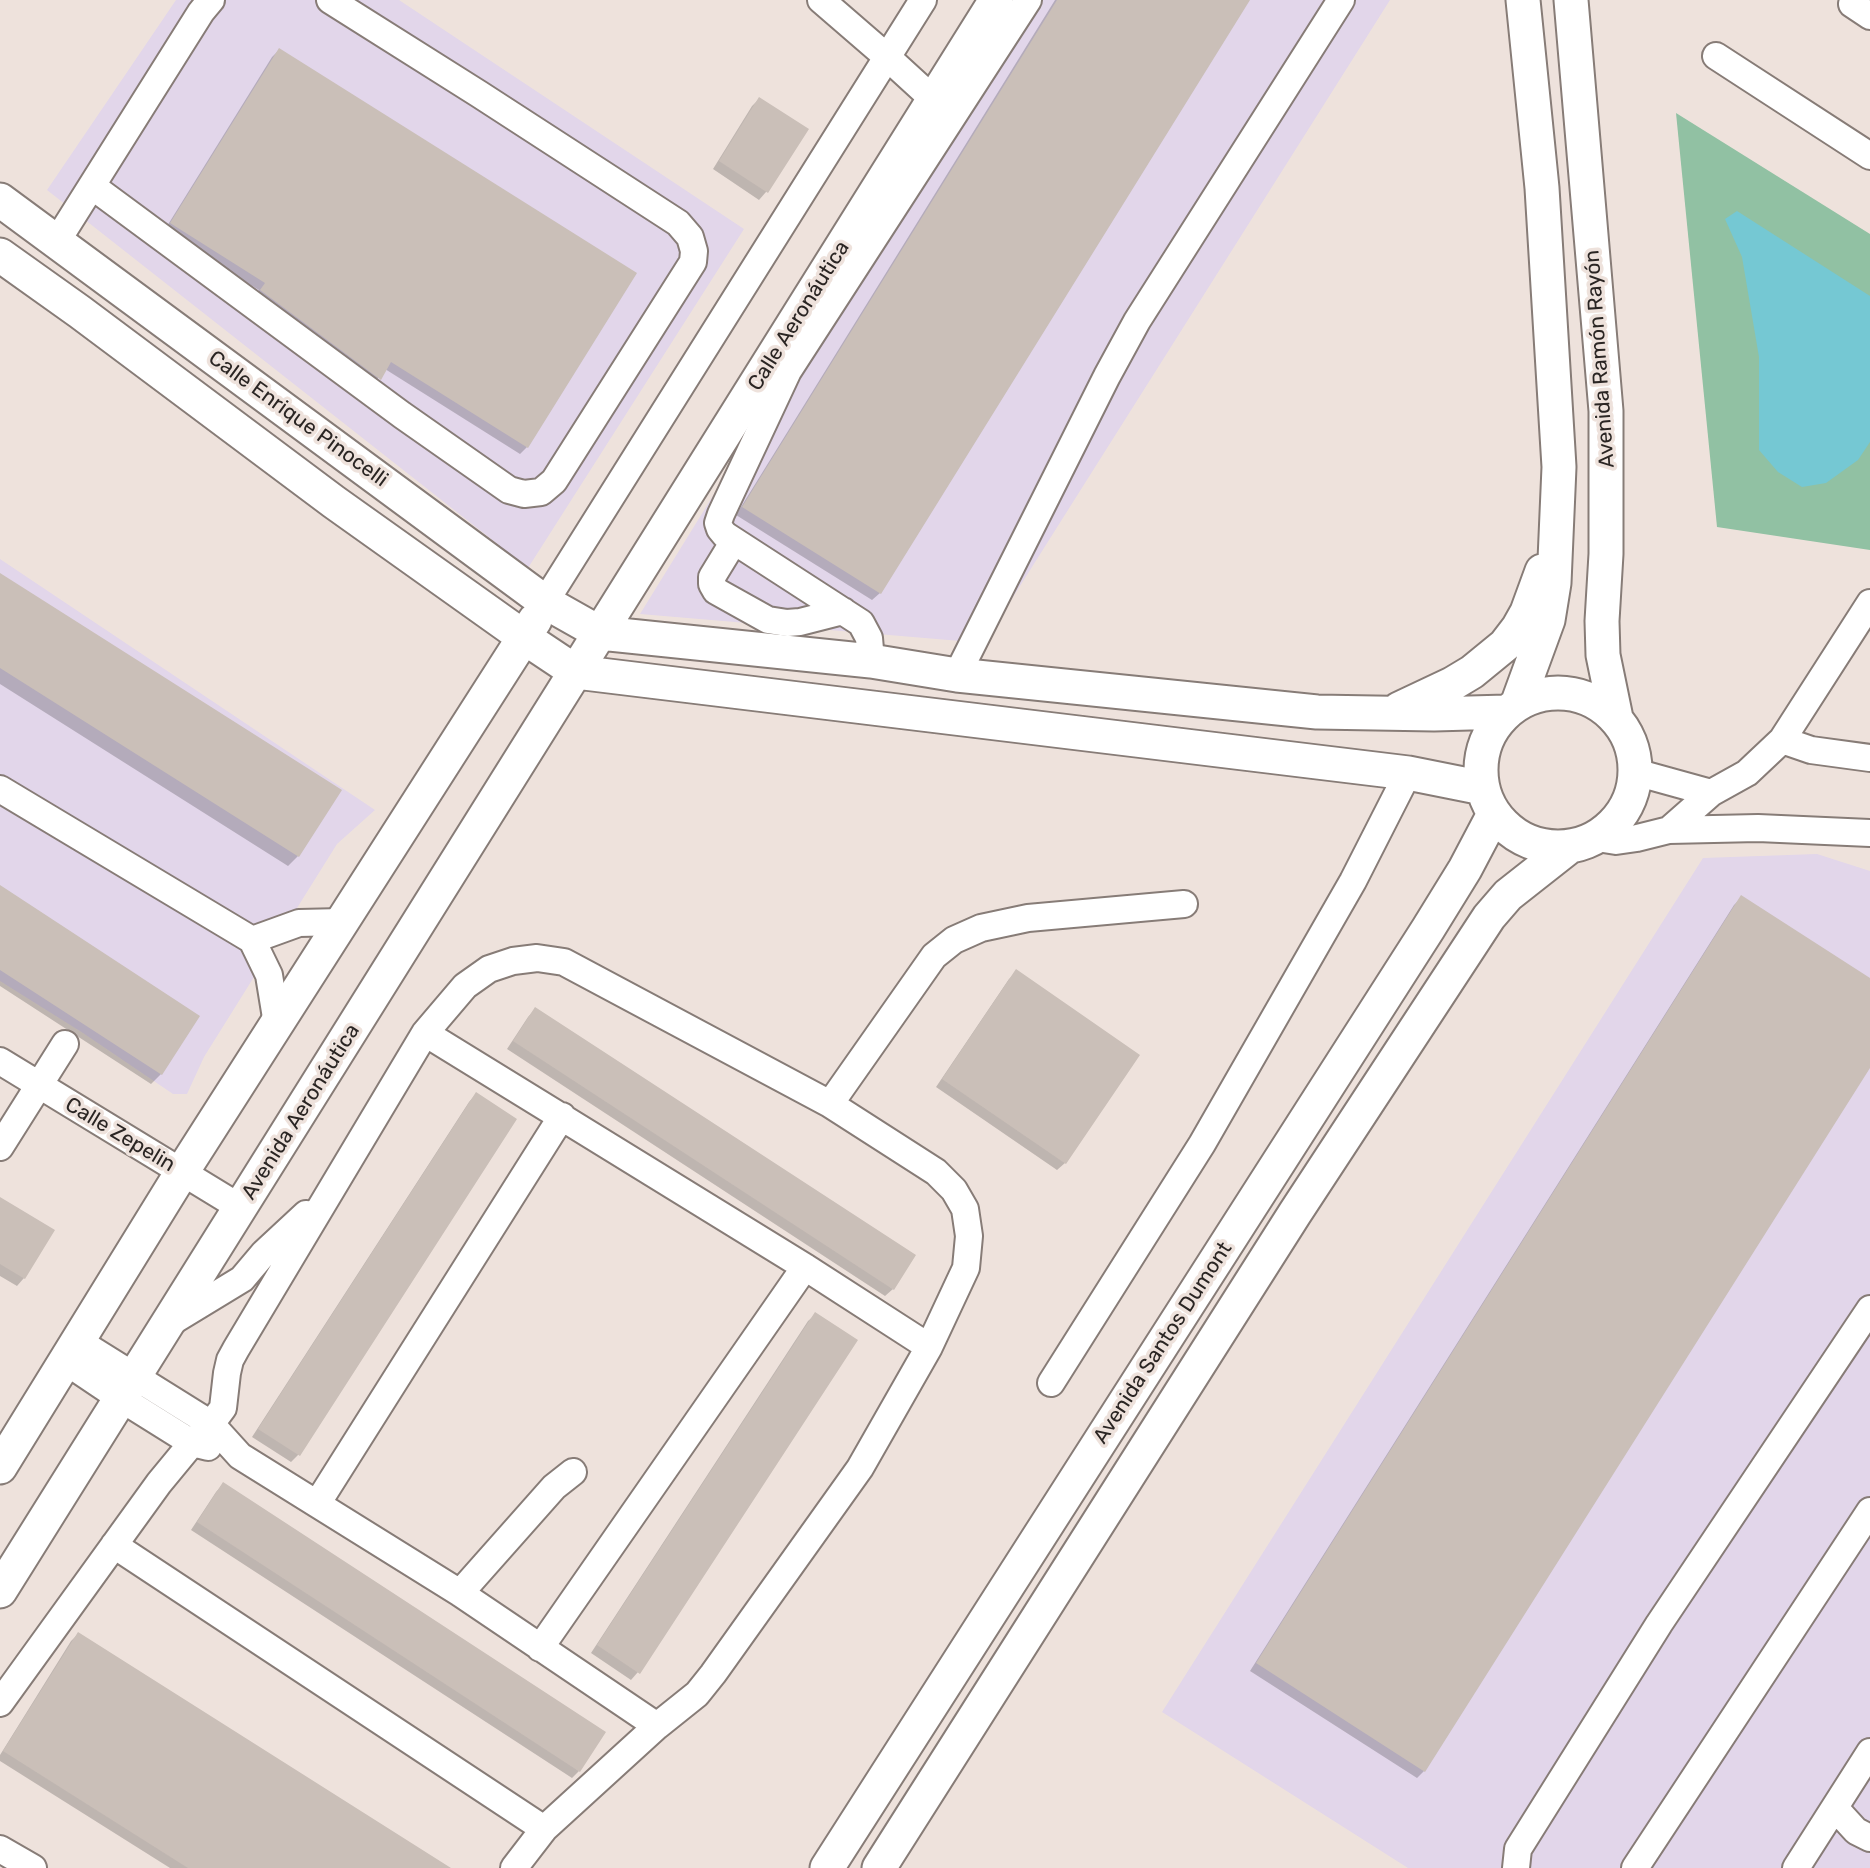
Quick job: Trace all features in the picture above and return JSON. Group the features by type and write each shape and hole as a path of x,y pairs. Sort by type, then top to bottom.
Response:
{"main road":[{"name":"Calle Aeronáutica","path":"600,632 996,0"},
{"path":"600,632 871,661 957,675 1317,712 1433,714 1512,707 1538,694 1559,692 1581,695 1600,704 1616,718 1627,734 1634,754 1636,778 1629,802 1616,822 1583,842 1541,846 1515,834 1488,801 1481,760 1489,734 1512,707 1548,620 1554,583 1557,529 1559,467 1553,352 1542,188 1523,0"},
{"name":"Avenida Ramón Rayón","path":"1571,0 1606,411 1603,655 1616,718"},
{"name":"Calle Enrique Pinocelli","path":"0,200 545,602 600,632"},
{"name":"Calle Enrique Pinocelli","path":"0,254 334,502 576,672"},
{"path":"1392,712 1452,684 1479,667 1505,645 1527,612 1557,529"},
{"path":"0,1467 181,1172 525,638 545,602"},
{"name":"Avenida Aeronáutica","path":"1,1587 600,632"},
{"path":"576,672 1408,773 1488,801"},
{"name":"Avenida Santos Dumont","path":"827,1868 1429,929 1465,869 1488,801"},
{"name":"Avenida Santos Dumont","path":"879,1868 1287,1225 1489,917 1508,895 1583,842"}],"street":[{"path":"57,241 211,0"},
{"path":"92,186 380,399 509,490 524,494 541,492 554,481 693,262 694,251 690,237 678,223 330,0"},
{"path":"821,0 934,100"},
{"path":"545,602 923,0"},
{"path":"871,661 866,631 861,623 734,541 720,529 718,523 788,371 1028,0"},
{"path":"957,675 1137,321 1341,0"},
{"path":"1716,56 1870,156"},
{"path":"734,541 712,577 716,591 768,620 787,623 843,611"},
{"path":"1669,830 1711,793 1747,773 1782,740 1870,603"},
{"path":"1782,740 1811,750 1870,758"},
{"path":"1635,772 1711,793"},
{"path":"1051,1383 1202,1144 1353,881 1408,773"},
{"path":"0,789 252,940 269,975 277,1024"},
{"path":"1583,842 1616,841 1669,830 1758,828 1870,833"},
{"path":"830,1104 934,956 954,940 981,928 1028,918 1184,904"},
{"path":"252,940 299,923 342,922"},
{"path":"0,1703 159,1483 223,1408 230,1360 425,1032 465,986 489,969 513,961 537,958 564,962 830,1104 936,1172 954,1190 965,1209 969,1236 966,1268 929,1347 860,1468 736,1642 697,1694 657,1726 544,1829 514,1868"},
{"path":"425,1032 805,1267 929,1347"},
{"path":"0,1147 65,1044"},
{"name":"Calle Zepelin","path":"0,1061 241,1208"},
{"path":"317,1504 562,1116"},
{"path":"166,1325 242,1279 264,1254 330,1191"},
{"path":"540,1647 805,1267"},
{"path":"1516,1868 1518,1849 1659,1623 1870,1309"},
{"path":"71,1351 127,1387 192,1443 240,1456"},
{"path":"127,1387 211,1424 240,1456 460,1593 657,1726"},
{"path":"460,1593 554,1488 572,1472"},
{"path":"1635,1868 1870,1511"},
{"path":"114,1545 544,1829"},
{"path":"1796,1868 1870,1752"},
{"path":"1835,1808 1856,1831 1870,1839"},
{"path":"0,1849 33,1868"}],"shaded area":[{"path":"176,0 399,0 744,229 528,568 47,190"},
{"path":"1019,0 1390,0 984,643 640,614"},
{"path":"0,559 375,810 337,844 204,1057 187,1094 173,1094 0,981"},
{"path":"1817,854 1870,871 1870,1868 1408,1868 1162,1712 1703,858"}],"green space":[{"path":"1676,113 1870,234 1870,550 1717,527"}],"water":[{"path":"1737,211 1870,296 1870,442 1858,460 1826,483 1802,487 1778,472 1759,450 1759,357 1742,257 1725,219"}],"building":[{"path":"1057,0 1250,0 881,594 742,507"},
{"path":"279,48 637,273 528,448 391,362 381,380 260,290 265,283 170,223"},
{"path":"759,97 809,129 768,193 719,161"},
{"path":"0,573 342,790 299,857 0,668"},
{"path":"0,885 200,1016 162,1075 0,970"},
{"path":"1741,895 1870,978 1870,1068 1425,1772 1256,1663"},
{"path":"1016,969 1140,1055 1066,1164 942,1079"},
{"path":"535,1007 916,1255 894,1290 513,1041"},
{"path":"476,1092 517,1119 300,1456 258,1429"},
{"path":"0,1197 55,1230 25,1279 0,1264"},
{"path":"815,1312 858,1340 640,1674 597,1645"},
{"path":"223,1482 606,1732 580,1772 197,1522"},
{"path":"78,1632 451,1868 188,1868 3,1751"}]}
